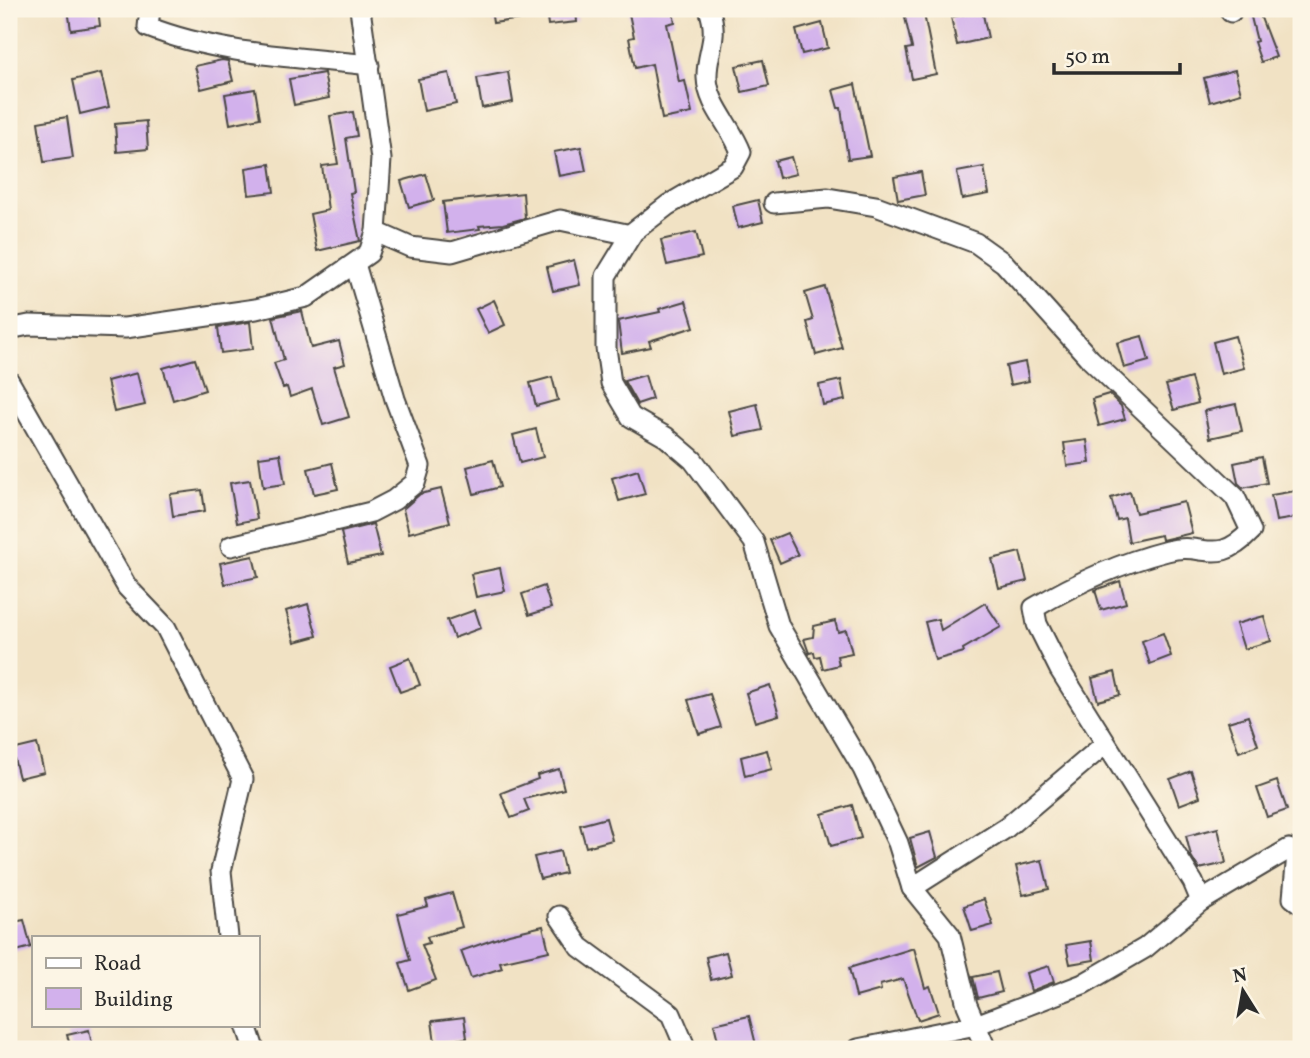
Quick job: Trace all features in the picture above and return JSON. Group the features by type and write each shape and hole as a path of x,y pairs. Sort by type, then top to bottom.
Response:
{"street":[{"path":"150,9 148,27 170,36 216,45 369,65"},
{"path":"9,329 29,325 125,328 256,309 306,297 369,253 376,232 381,159 360,9"},
{"path":"709,9 713,20 713,46 707,78 712,99 735,136 741,152 733,166 668,205 631,235 606,275 606,348 611,383 631,417 666,437 693,460 754,542 779,625 863,769 898,843 912,888 950,935 967,1005 986,1049"},
{"path":"774,203 828,198 876,206 976,243 1004,263 1090,359 1235,497 1251,531 1240,544 1217,553 1170,550 1080,581 1034,608 1037,624 1060,670 1104,745 1193,882 1201,901"},
{"path":"376,232 410,247 452,252 560,220 631,235"},
{"path":"231,546 371,512 394,500 415,483 421,466 395,399 355,264"},
{"path":"9,381 127,587 166,628 243,779 221,871 228,936"},
{"path":"912,888 1006,828 1104,745"},
{"path":"858,1049 976,1024 1083,984 1146,948 1201,901 1289,849 1297,854 1293,898 1301,904"},
{"path":"559,916 580,947 671,1014 686,1049"},
{"path":"246,1026 254,1049"}],"building":[{"path":"68,9 98,9 100,26 71,30"},
{"path":"491,9 536,9 537,17 493,23"},
{"path":"546,9 576,9 577,22 548,25"},
{"path":"628,9 672,9 675,22 667,24 679,82 685,81 692,113 662,119 652,64 635,68 629,38 634,37"},
{"path":"903,9 923,9 936,74 912,79 906,49 912,48"},
{"path":"982,10 988,38 957,45 951,17"},
{"path":"1258,10 1276,57 1261,62 1254,42 1257,41 1250,13"},
{"path":"822,23 828,48 802,54 796,30"},
{"path":"763,60 769,86 742,92 736,66"},
{"path":"228,61 233,81 201,89 195,66"},
{"path":"1235,70 1241,93 1210,102 1204,78"},
{"path":"508,72 513,102 482,108 477,78"},
{"path":"101,73 109,107 80,114 73,80"},
{"path":"324,73 329,98 294,105 289,79"},
{"path":"449,73 456,104 424,111 418,79"},
{"path":"855,84 870,156 848,159 841,108 838,108 833,90"},
{"path":"255,89 260,118 230,124 225,94"},
{"path":"353,112 357,136 346,138 354,192 350,193 360,241 317,251 310,214 328,210 322,166 338,164 330,116"},
{"path":"67,117 73,158 44,162 38,122"},
{"path":"146,121 148,149 117,152 115,124"},
{"path":"581,147 586,171 559,176 554,152"},
{"path":"791,157 796,174 779,178 775,161"},
{"path":"270,164 274,192 249,195 246,168"},
{"path":"984,167 989,194 962,199 957,172"},
{"path":"921,172 925,195 898,200 894,177"},
{"path":"426,174 434,200 409,207 401,181"},
{"path":"523,193 525,218 503,224 479,226 480,229 447,233 443,202"},
{"path":"758,200 763,222 738,228 733,206"},
{"path":"696,232 702,257 667,265 661,240"},
{"path":"574,260 580,285 553,291 547,267"},
{"path":"825,287 842,348 816,355 807,322 813,320 805,293"},
{"path":"494,300 505,325 488,333 476,309"},
{"path":"686,301 694,327 649,341 651,347 622,353 618,321 660,312 659,309"},
{"path":"302,311 311,348 339,341 345,364 334,367 349,417 323,425 312,389 290,397 287,387 283,388 274,363 284,360 273,317"},
{"path":"250,322 253,349 221,353 218,327"},
{"path":"1142,336 1149,361 1124,368 1117,343"},
{"path":"1235,336 1244,368 1221,374 1213,342"},
{"path":"195,359 205,390 173,400 163,368"},
{"path":"1025,362 1029,381 1010,385 1006,366"},
{"path":"137,373 145,405 114,412 107,381"},
{"path":"645,375 652,399 637,404 624,381"},
{"path":"552,377 558,400 536,406 530,383"},
{"path":"1191,378 1198,403 1174,410 1166,385"},
{"path":"841,380 845,400 823,405 819,385"},
{"path":"1109,394 1121,406 1125,419 1099,426 1092,399"},
{"path":"757,404 763,430 735,436 729,411"},
{"path":"1236,404 1242,431 1210,438 1204,411"},
{"path":"536,429 543,457 520,463 513,435"},
{"path":"1087,440 1090,463 1067,466 1064,443"},
{"path":"280,454 285,484 263,487 259,457"},
{"path":"1262,457 1267,483 1243,488 1238,483 1234,463"},
{"path":"493,460 500,487 474,494 467,467"},
{"path":"332,463 338,489 314,494 308,469"},
{"path":"638,470 645,494 619,501 612,478"},
{"path":"250,480 257,519 237,523 230,483"},
{"path":"441,489 450,522 409,533 403,509 420,494"},
{"path":"202,490 205,511 173,516 170,494"},
{"path":"1301,490 1301,517 1276,521 1271,495"},
{"path":"1130,492 1136,513 1184,502 1192,533 1162,540 1161,535 1129,542 1125,518 1117,520 1111,498"},
{"path":"373,524 381,556 348,563 341,532"},
{"path":"787,533 798,555 780,563 770,540"},
{"path":"1020,552 1027,581 999,588 992,559"},
{"path":"253,556 258,577 225,584 220,563"},
{"path":"500,568 505,591 476,597 471,574"},
{"path":"1120,581 1126,603 1101,610 1095,590"},
{"path":"544,586 551,608 529,615 522,594"},
{"path":"985,603 1001,627 963,649 964,652 935,660 925,622 938,619 941,630"},
{"path":"308,604 317,636 295,642 286,611"},
{"path":"475,610 481,628 454,638 447,620"},
{"path":"1264,616 1271,641 1244,649 1236,624"},
{"path":"835,621 838,632 846,630 852,653 837,656 839,665 823,669 820,656 815,657 814,652 809,653 804,639 813,637 814,626"},
{"path":"1163,633 1171,656 1150,664 1142,641"},
{"path":"410,658 420,685 400,692 390,666"},
{"path":"1115,672 1120,695 1098,701 1092,678"},
{"path":"770,685 779,715 755,722 746,693"},
{"path":"710,694 721,727 699,734 688,700"},
{"path":"1248,716 1258,745 1239,752 1228,722"},
{"path":"37,744 44,772 19,778 12,750"},
{"path":"767,750 772,769 745,776 741,757"},
{"path":"559,769 564,789 524,799 529,811 511,818 501,793 538,779 537,775"},
{"path":"1191,771 1200,797 1179,805 1170,779"},
{"path":"1277,781 1287,810 1267,817 1257,788"},
{"path":"852,805 861,838 831,846 822,814"},
{"path":"606,818 612,840 586,847 580,825"},
{"path":"1218,828 1226,863 1199,869 1191,856 1186,836"},
{"path":"930,832 937,857 918,867 910,838"},
{"path":"560,851 565,873 540,879 534,857"},
{"path":"1042,860 1049,889 1023,895 1016,866"},
{"path":"452,893 462,927 427,937 429,943 422,945 436,980 409,990 400,963 410,960 398,914 428,906 426,900"},
{"path":"984,899 993,925 972,931 964,906"},
{"path":"24,920 31,947 9,953 9,923"},
{"path":"543,926 549,951 500,962 502,968 471,978 461,951 509,934"},
{"path":"1091,941 1094,960 1070,964 1066,945"},
{"path":"914,948 925,988 930,986 939,1013 918,1020 903,979 880,985 881,990 856,997 849,968"},
{"path":"726,952 732,975 711,980 706,957"},
{"path":"1049,966 1054,982 1031,991 1026,973"},
{"path":"997,972 1002,992 978,998 973,977"},
{"path":"749,1016 757,1049 720,1049 714,1024"},
{"path":"464,1017 467,1038 435,1043 432,1021"},
{"path":"89,1030 93,1049 71,1049 67,1035"}]}
